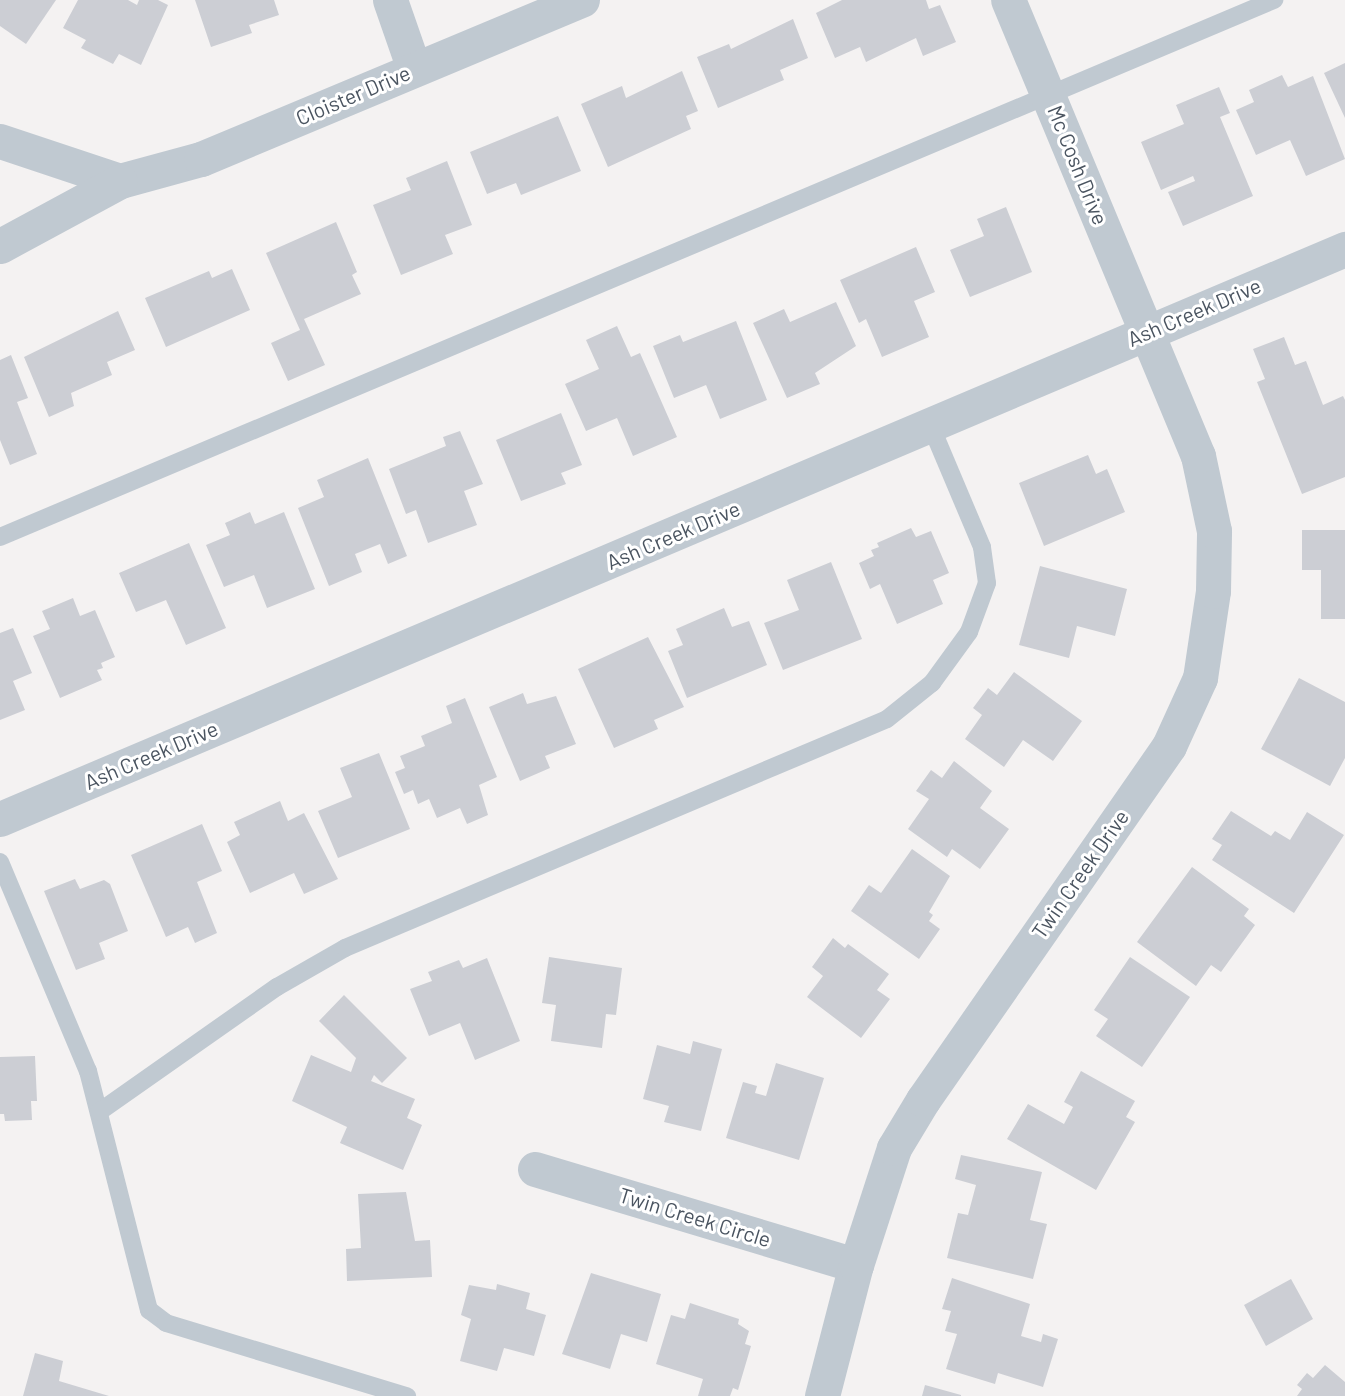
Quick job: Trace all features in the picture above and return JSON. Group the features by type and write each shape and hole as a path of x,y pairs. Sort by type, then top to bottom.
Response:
{"street":[{"path":"390,0 414,69"},
{"name":"Cloister Drive","path":"0,246 120,181 201,159 582,0"},
{"name":"Mc Cosh Drive","path":"1008,0 1049,93 1146,332"},
{"path":"0,141 120,181"},
{"name":"Ash Creek Drive","path":"0,819 1345,249"},
{"name":"Twin Creek Drive","path":"822,1396 856,1265 894,1148 930,1088 1169,746 1200,678 1213,591 1214,531 1198,456 1146,332"},
{"name":"Twin Creek Circle","path":"535,1169 856,1265"}],"lane":[{"path":"0,537 1274,0"},
{"path":"99,1112 277,987 345,948 887,719 932,683 969,632 987,583 982,547 931,426"},
{"path":"0,862 88,1071 149,1310 166,1323 407,1396"}],"building":[{"path":"0,0 56,0 26,44 0,26"},
{"path":"78,0 128,0 137,5 139,0 158,0 168,5 141,65 119,54 113,64 81,48 86,40 63,28"},
{"path":"195,0 274,0 279,15 249,25 252,33 211,47"},
{"path":"842,0 926,0 929,9 940,5 956,42 923,56 916,38 866,62 860,47 835,58 816,13"},
{"path":"793,19 808,58 780,70 784,80 718,108 697,57 729,44 731,49"},
{"path":"1345,63 1345,118 1324,73"},
{"path":"682,71 698,111 686,116 691,129 608,167 581,104 622,86 626,98"},
{"path":"1282,75 1288,87 1313,76 1345,159 1306,176 1290,140 1256,155 1236,110 1254,102 1249,90"},
{"path":"1219,87 1230,113 1220,117 1253,196 1183,226 1168,192 1195,181 1193,176 1161,190 1141,142 1184,124 1176,105"},
{"path":"558,116 581,171 521,195 516,183 487,194 470,152"},
{"path":"447,161 472,225 445,235 453,254 401,275 373,205 411,190 406,178"},
{"path":"1006,207 1032,272 970,297 950,250 984,236 977,219"},
{"path":"336,222 357,272 352,275 361,294 304,319 325,365 288,381 271,343 300,330 266,253"},
{"path":"916,247 935,292 914,301 929,337 882,357 866,319 859,323 840,280"},
{"path":"232,269 250,310 166,347 145,298 209,271 212,278"},
{"path":"836,302 856,346 815,373 820,384 787,398 753,323 784,309 790,322"},
{"path":"118,311 135,350 107,362 112,375 71,393 74,406 49,417 24,357"},
{"path":"736,321 767,400 720,419 706,385 674,398 653,346 680,335 683,342"},
{"path":"617,326 631,357 640,353 677,437 633,456 617,418 586,431 565,384 599,369 586,340"},
{"path":"1284,337 1295,365 1306,361 1323,405 1343,396 1345,400 1345,477 1302,494 1257,382 1265,379 1253,349"},
{"path":"11,355 28,398 17,402 37,454 10,465 0,440 0,360"},
{"path":"561,413 582,465 561,473 566,484 521,501 496,440"},
{"path":"460,431 483,484 464,491 477,525 428,543 416,510 406,514 389,469 446,446 443,437"},
{"path":"1088,455 1096,474 1107,469 1125,512 1044,546 1019,483"},
{"path":"368,458 407,556 388,564 380,544 355,554 362,572 329,586 298,508 324,497 317,480"},
{"path":"250,512 255,524 284,512 315,589 267,608 254,575 224,587 206,545 230,535 225,523"},
{"path":"911,528 916,537 931,531 949,573 933,580 943,604 897,624 880,584 870,589 859,563 874,556 871,550 879,547 877,543"},
{"path":"1302,530 1345,530 1345,619 1321,619 1321,570 1302,570"},
{"path":"189,543 226,628 186,645 166,600 136,612 119,573"},
{"path":"831,562 862,639 783,670 764,623 799,610 787,580"},
{"path":"1040,566 1127,589 1115,636 1077,626 1069,658 1019,645"},
{"path":"73,598 80,616 95,610 115,657 101,663 103,668 97,670 102,680 60,698 33,636 50,629 42,611"},
{"path":"724,608 732,627 749,621 767,665 687,698 668,651 683,645 676,629"},
{"path":"13,628 32,673 13,681 25,710 0,720 0,633"},
{"path":"648,637 684,707 654,720 658,729 614,748 578,669"},
{"path":"1014,672 1082,721 1053,761 1023,740 1004,767 965,739 982,715 973,708 988,688 997,695"},
{"path":"1299,678 1345,702 1345,758 1330,786 1261,749"},
{"path":"523,693 527,704 556,696 576,744 545,756 550,768 520,781 489,707"},
{"path":"465,698 497,777 479,785 488,815 467,824 460,808 437,818 429,799 418,804 413,790 404,794 395,772 405,768 400,756 425,746 421,736 452,723 446,706"},
{"path":"379,753 410,829 338,858 318,811 352,797 340,768"},
{"path":"954,761 992,791 980,808 1009,829 980,869 952,849 947,857 908,829 929,799 916,791 931,770 942,778"},
{"path":"280,801 288,821 304,813 338,879 304,894 294,873 250,893 227,842 240,835 234,822"},
{"path":"1231,811 1271,836 1275,831 1290,840 1307,812 1344,835 1294,913 1212,860 1222,845 1212,839"},
{"path":"202,824 222,871 197,882 217,933 195,943 188,927 166,937 131,855"},
{"path":"912,849 950,876 929,912 933,915 929,921 940,929 919,959 851,911 869,885 881,893"},
{"path":"1192,867 1249,909 1244,916 1255,925 1221,972 1211,965 1196,986 1137,942"},
{"path":"75,879 80,889 104,880 110,884 128,931 99,943 105,959 76,970 44,891"},
{"path":"833,938 845,948 848,944 889,974 877,990 890,999 861,1038 807,997 823,976 812,967"},
{"path":"549,957 622,968 616,1015 606,1014 602,1048 551,1041 556,1005 542,1003"},
{"path":"1130,957 1190,997 1142,1067 1096,1036 1108,1019 1094,1010"},
{"path":"487,958 520,1041 475,1060 460,1023 429,1036 410,989 432,981 428,972 459,960 463,968"},
{"path":"344,995 407,1058 382,1083 374,1075 371,1081 415,1099 407,1118 422,1125 403,1170 340,1143 347,1127 292,1101 311,1055 351,1072 356,1058 319,1021"},
{"path":"693,1041 722,1049 701,1131 664,1122 669,1106 643,1099 657,1045 690,1054"},
{"path":"35,1056 37,1101 31,1101 32,1120 5,1121 4,1114 0,1114 0,1057"},
{"path":"776,1063 824,1078 799,1160 726,1138 743,1082 757,1086 755,1093 766,1096"},
{"path":"1081,1071 1135,1101 1126,1117 1135,1122 1096,1190 1007,1139 1028,1104 1064,1124 1073,1107 1064,1102"},
{"path":"961,1155 1042,1172 1030,1220 1047,1224 1033,1279 947,1258 958,1213 968,1215 976,1185 955,1179"},
{"path":"406,1192 415,1241 430,1240 432,1277 347,1281 346,1249 361,1248 358,1194"},
{"path":"591,1273 661,1294 647,1342 621,1334 610,1369 562,1354"},
{"path":"952,1278 1030,1304 1021,1336 1041,1342 1043,1334 1058,1339 1043,1387 998,1373 995,1384 946,1369 957,1334 945,1331 951,1311 942,1309"},
{"path":"1291,1279 1313,1319 1266,1346 1244,1305"},
{"path":"497,1284 530,1293 526,1309 546,1315 534,1356 504,1348 497,1371 460,1361 471,1319 461,1315 469,1285 496,1290"},
{"path":"690,1303 739,1319 738,1324 749,1331 745,1344 751,1346 738,1390 733,1388 730,1396 698,1396 703,1379 656,1364 671,1315 685,1319"},
{"path":"35,1353 63,1361 59,1381 109,1396 23,1396"},
{"path":"1325,1365 1345,1382 1345,1396 1297,1396 1302,1389 1297,1385 1307,1373 1313,1378"},
{"path":"925,1385 961,1395 961,1396 922,1396"}]}
